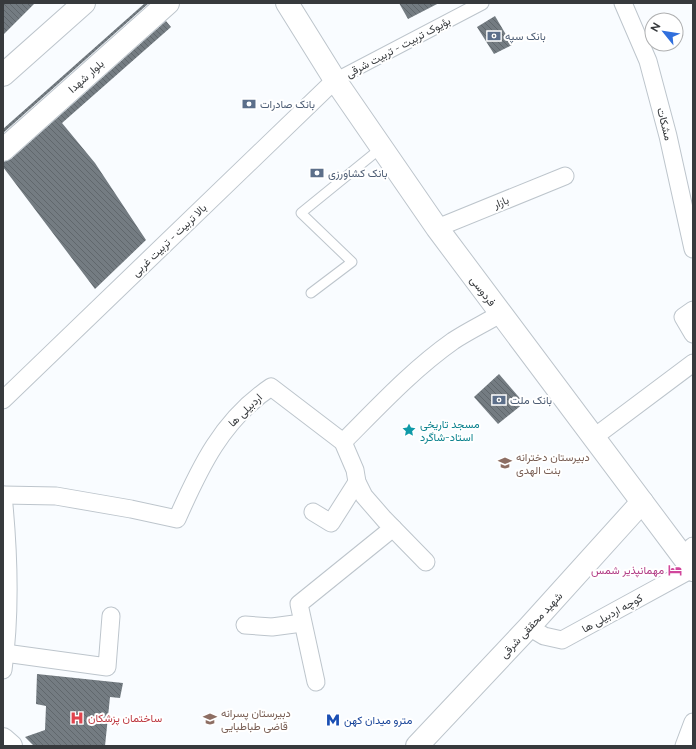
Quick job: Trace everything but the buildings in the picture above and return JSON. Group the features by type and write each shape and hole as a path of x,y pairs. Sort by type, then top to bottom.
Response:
{"main road":[{"path":"3,75 84,3"},
{"name":"بلوار شهدا","path":"3,150 168,3"},
{"name":"فردوسی","path":"287,3 335,80 437,228 593,438 642,502 690,560"},
{"name":"شهید محققی شرقی","path":"417,746 529,627 642,502"},
{"path":"3,739 11,746"}],"street":[{"name":"بؤیوک تربیت - تربیت شرقی","path":"335,80 482,3"},
{"name":"مشکات","path":"624,3 648,61 668,136 686,190 693,249"},
{"name":"بالا تربیت - تربیت غربی","path":"3,400 335,80"},
{"name":"بازار","path":"437,228 565,176"},
{"path":"693,310 682,317 693,334"},
{"path":"426,562 364,496 357,482 355,470 343,442 397,387 426,363 453,341 500,314"},
{"path":"593,438 693,363"},
{"name":"اردبیلی ها","path":"3,495 56,496 118,506 177,519 207,456 223,431 258,396 272,387 343,442"},
{"path":"313,512 331,523 357,482"},
{"path":"3,495 8,557 8,587 3,670"},
{"path":"316,682 298,604 393,528"},
{"name":"کوچه اردبیلی ها","path":"529,627 544,636 562,640 690,560"},
{"path":"5,653 107,667 111,616"},
{"path":"245,625 272,627 302,623"},
{"path":"684,746 693,722"}],"lane":[{"path":"312,293 352,262 301,213 381,148"}],"place":[{"name":"بانک سپه","path":"494,36"},
{"name":"بانک صادرات","path":"249,104"},
{"name":"بانک کشاورزی","path":"317,173"},
{"name":"بانک ملت","path":"499,400"},
{"name":"مسجد تاریخی استاد-شاگرد","path":"409,430"},
{"name":"دبیرستان دخترانه بنت الهدی","path":"505,463"},
{"name":"مهمانپذیر شمس","path":"675,570"},
{"name":"ساختمان پزشکان","path":"77,718"},
{"name":"دبیرستان پسرانه قاضی طباطبایی","path":"210,719"},
{"name":"مترو میدان کهن","path":"333,720"}]}
